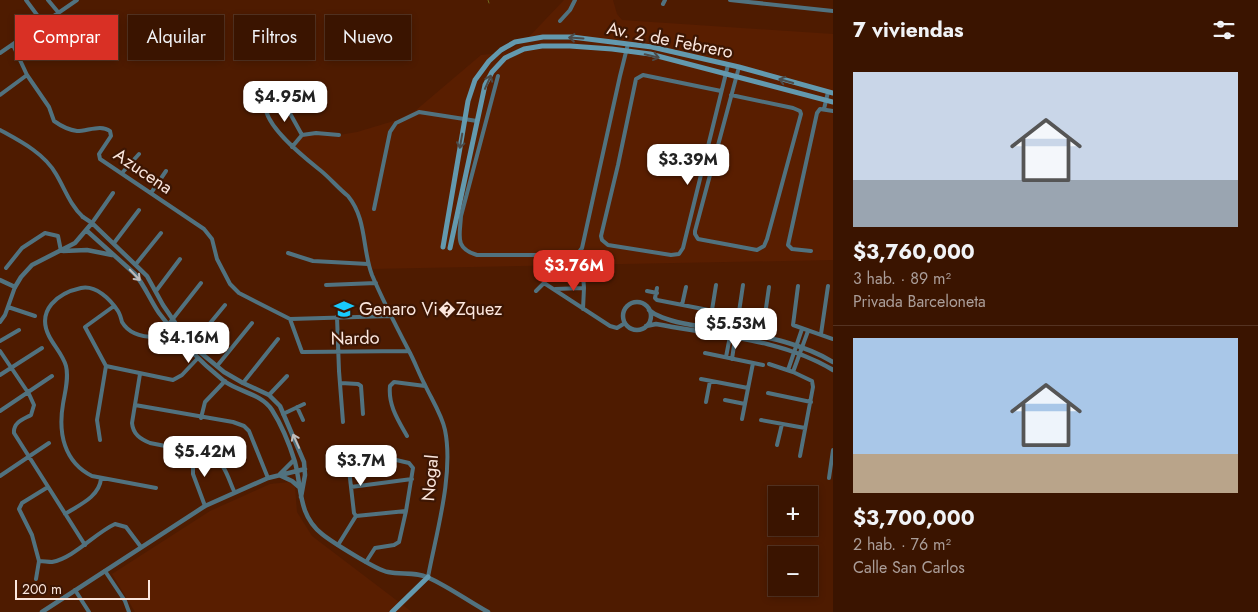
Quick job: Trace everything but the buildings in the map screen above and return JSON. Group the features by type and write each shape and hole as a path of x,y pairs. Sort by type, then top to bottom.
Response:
{"main road":[{"name":"Av. 2 de Febrero","path":"443,247 468,101 475,80 489,61 501,50 515,42 542,37 572,37 652,47 739,67 831,93"},
{"name":"Av. 2 de Febrero","path":"450,248 485,85 492,72 505,58 524,49 542,46 578,47 650,54 833,102"},
{"path":"392,612 428,577"}],"street":[{"path":"26,0 37,15"},
{"path":"48,0 58,12"},
{"path":"64,0 68,6"},
{"path":"54,15 77,0"},
{"path":"560,21 570,10 575,0"},
{"path":"730,0 833,11"},
{"path":"498,76 461,216 460,246 466,252 476,255 572,255 579,252 582,248 628,44"},
{"path":"0,53 13,45 27,75 0,95"},
{"path":"721,91 643,75 636,78 601,236 604,243 671,255 679,254 683,248 728,65"},
{"path":"730,95 793,108 800,111 801,114 767,239 764,246 757,250 698,238 695,234 730,95 739,67"},
{"name":"Azucena","path":"27,75 49,107 52,118 60,125 76,131 106,128 110,131 111,136 98,156 204,229 212,239 217,259 230,284 239,293 290,319"},
{"path":"824,109 826,100 831,93"},
{"name":"Nogal","path":"302,135 282,99 270,99 266,102 265,105 275,126 292,147 321,171 354,204 364,236 368,264 391,316 444,424 447,456 446,479 428,577"},
{"path":"812,251 792,249 788,245 817,113 820,109 833,111"},
{"path":"374,209 393,125 414,113 423,111 477,122"},
{"path":"0,130 33,150 55,171 73,207 136,264 151,282 173,319 201,353 243,383 269,395 280,406 301,452 305,468 300,499 315,528 338,545 384,572 411,573 428,577 488,612"},
{"path":"292,147 302,135 316,133 339,135"},
{"path":"122,173 139,154"},
{"path":"151,193 166,171"},
{"path":"1,320 21,277 32,265 74,243 92,223 113,193"},
{"path":"114,243 139,210"},
{"path":"83,217 86,230 142,282 158,312 188,350 225,381 252,396 262,399 272,410 294,460 301,487"},
{"path":"136,264 161,232"},
{"path":"6,268 22,248 45,233 58,236 61,251"},
{"path":"443,247 446,249 450,248"},
{"path":"61,251 88,250 114,255"},
{"path":"288,254 313,261 368,264"},
{"path":"156,291 180,259"},
{"path":"583,275 583,309"},
{"path":"536,291 548,278"},
{"path":"0,280 15,287"},
{"path":"0,286 6,283"},
{"path":"156,488 101,479 85,473 71,460 64,443 62,413 67,378 66,364 48,334 46,321 48,309 53,300 61,294 86,287 106,296 128,330 136,335 155,337 168,325 201,283"},
{"path":"326,284 376,283"},
{"path":"544,283 614,327 619,327 625,323"},
{"path":"712,310 716,285"},
{"path":"732,359 733,331 743,285"},
{"path":"798,286 792,322 795,326 802,329 833,339"},
{"path":"821,334 828,286"},
{"path":"682,305 686,287"},
{"path":"657,288 656,300 763,317 769,287"},
{"path":"555,289 584,288"},
{"path":"647,291 657,293"},
{"path":"625,323 624,312 630,304 640,302 658,316 796,345 833,362"},
{"path":"188,350 225,305"},
{"path":"100,440 97,420 106,366 85,327 114,306"},
{"path":"8,307 34,316"},
{"path":"646,326 650,319 649,310"},
{"path":"290,319 391,316"},
{"path":"337,317 344,422"},
{"name":"Nardo","path":"290,319 302,352 409,351"},
{"path":"674,328 675,321"},
{"path":"217,366 252,323"},
{"path":"625,323 634,329 656,324 794,352 833,370"},
{"path":"790,371 802,329"},
{"path":"0,341 20,330"},
{"path":"790,371 800,354 808,331"},
{"path":"726,357 732,338"},
{"path":"243,383 278,339"},
{"path":"0,375 42,348"},
{"path":"0,351 29,394 34,405 34,410 31,414 16,424 14,433 85,545"},
{"path":"705,353 763,365"},
{"path":"106,366 167,380 178,378 197,359"},
{"path":"742,419 753,363"},
{"path":"769,364 812,381 811,402 800,456"},
{"path":"140,374 132,423 137,436 150,443 218,459 234,492"},
{"path":"0,411 29,394 52,376"},
{"path":"269,395 287,376"},
{"path":"702,379 748,388"},
{"path":"201,418 205,402 225,381"},
{"path":"706,402 710,381"},
{"path":"408,436 396,416 389,395 390,386 394,382 425,386"},
{"path":"340,383 358,384 363,390 363,414"},
{"path":"252,396 256,389"},
{"path":"768,393 811,402"},
{"path":"725,400 745,404"},
{"path":"283,414 304,404"},
{"path":"134,405 233,422 244,426 249,431 268,478"},
{"path":"297,407 303,420"},
{"path":"761,420 806,428"},
{"path":"777,445 782,424"},
{"path":"0,476 49,444"},
{"path":"829,478 833,450"},
{"path":"193,452 193,474 205,506"},
{"path":"356,516 354,513 349,457 375,455 409,463 413,468 412,479 399,542 394,545 375,548 366,562"},
{"path":"279,475 294,460"},
{"path":"45,611 205,506 268,478 305,468"},
{"path":"279,475 301,487"},
{"path":"65,514 94,494 100,486 101,479"},
{"path":"351,487 412,479"},
{"path":"36,579 39,561 32,535 20,506 48,487"},
{"path":"356,516 406,511"},
{"path":"338,545 356,516"},
{"path":"39,561 51,562 85,545 115,524 121,524 126,527 141,547"},
{"path":"106,571 130,612"},
{"path":"75,590 89,612"}],"shaded area":[{"path":"564,0 613,0 617,14 622,20 833,34 833,260 370,269 358,213 348,196 292,147 302,135 310,133 339,135 357,132 397,120 415,111 481,55 501,53 524,42"},
{"path":"289,482 295,487 297,512 312,536 412,612 135,612 112,574 210,511 270,484"}],"place":[{"name":"Genaro Vi�Zquez","path":"344,309"}]}
